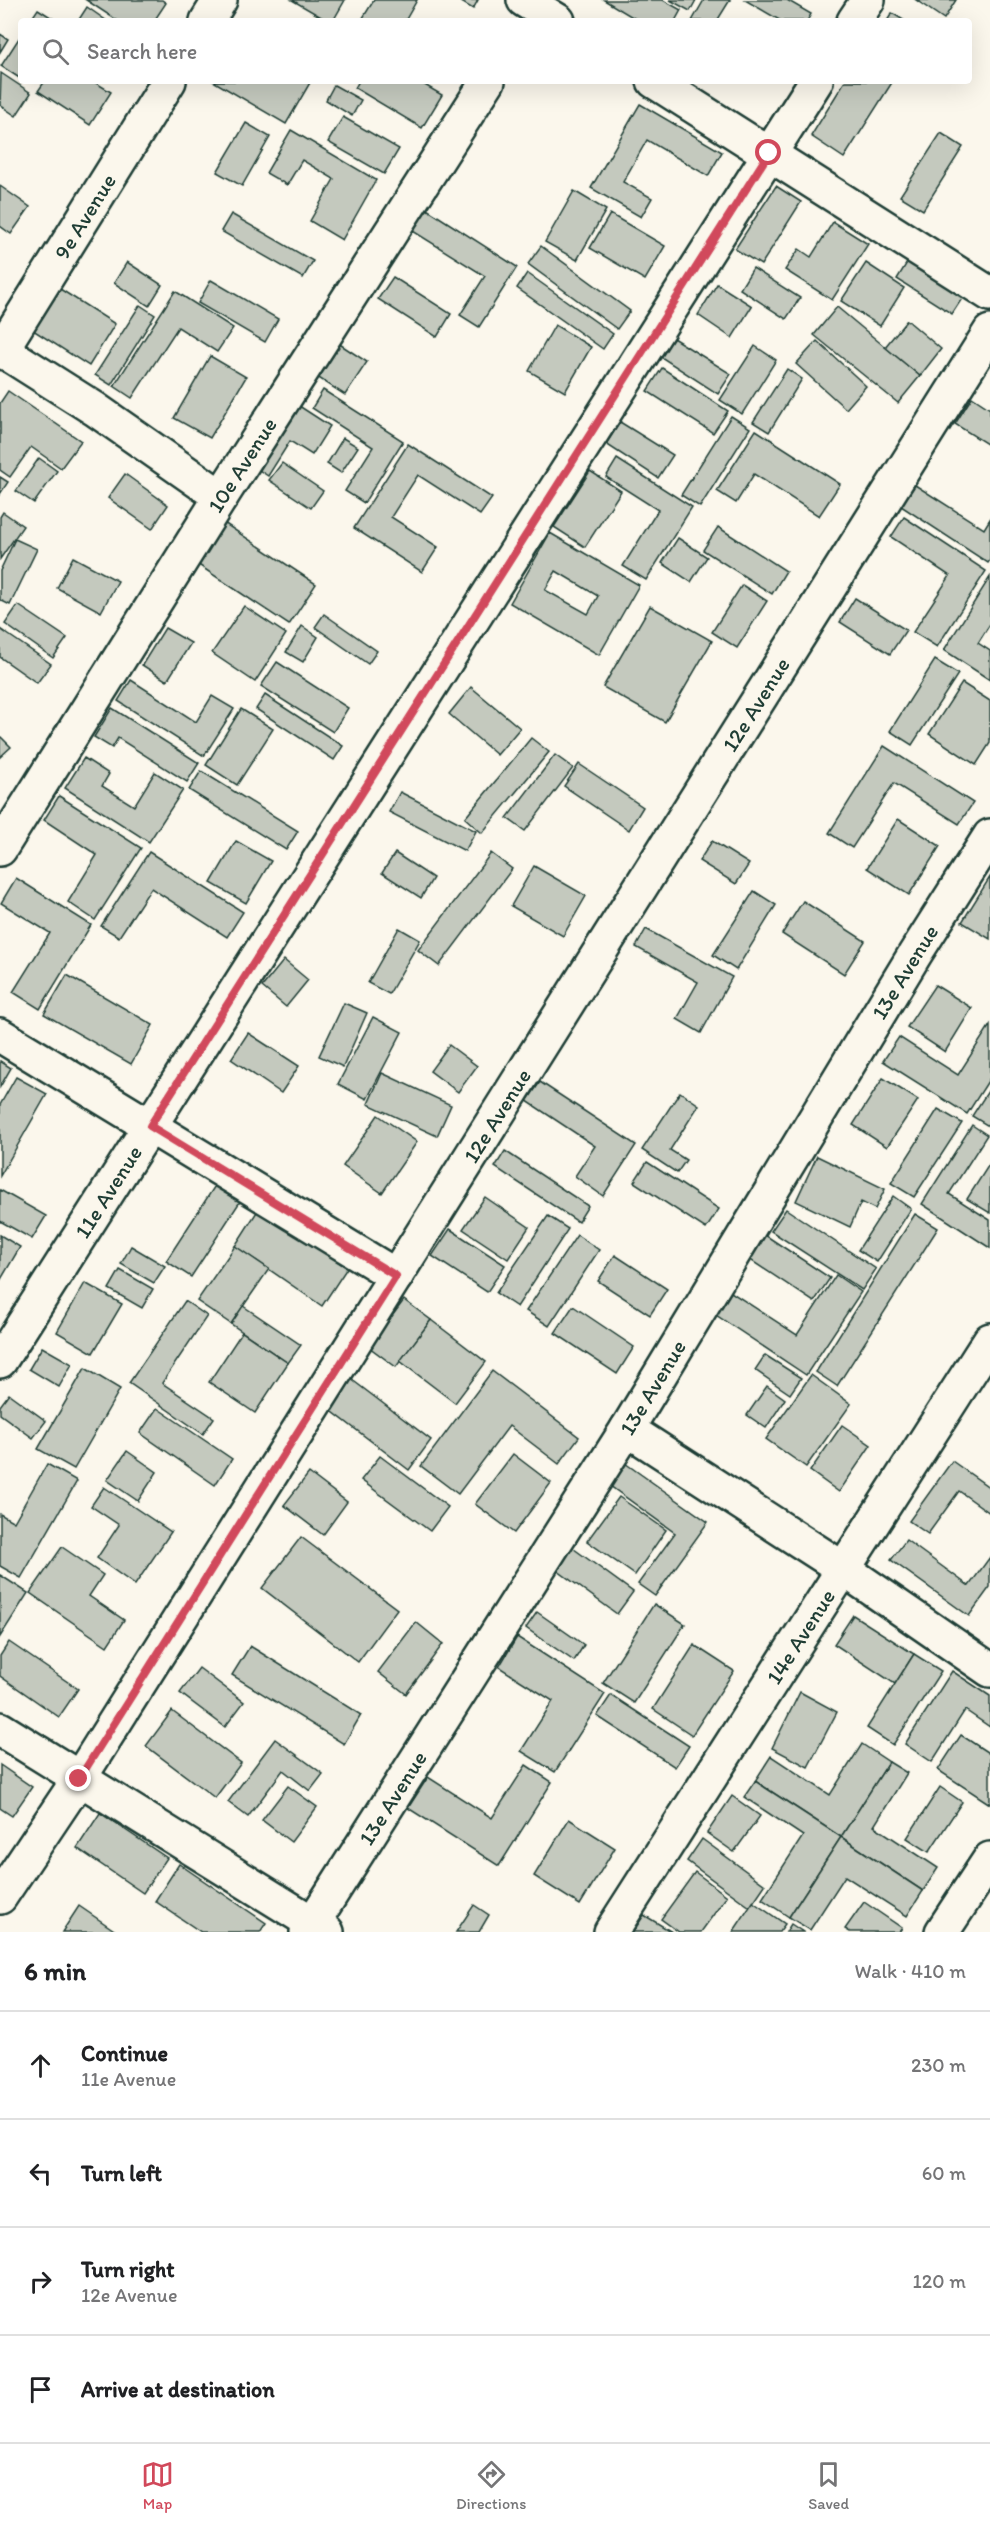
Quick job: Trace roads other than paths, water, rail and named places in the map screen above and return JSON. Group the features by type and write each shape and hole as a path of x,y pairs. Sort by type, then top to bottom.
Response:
{"street":[{"path":"209,18 220,0"},
{"path":"856,18 868,0"},
{"name":"9e Avenue","path":"1,351 168,84"},
{"name":"10e Avenue","path":"0,849 486,84"},
{"path":"659,84 990,294"},
{"name":"11e Avenue","path":"0,1361 814,84"},
{"name":"12e Avenue","path":"0,1897 79,1779 990,332"},
{"path":"1,351 95,410 221,498"},
{"name":"13e Avenue","path":"316,1929 627,1429 915,954 990,836"},
{"path":"0,1035 396,1276"},
{"name":"14e Avenue","path":"611,1932 990,1340"},
{"path":"627,1429 842,1568 990,1670"},
{"path":"0,1728 316,1929"},
{"path":"942,1932 990,1859"}]}
